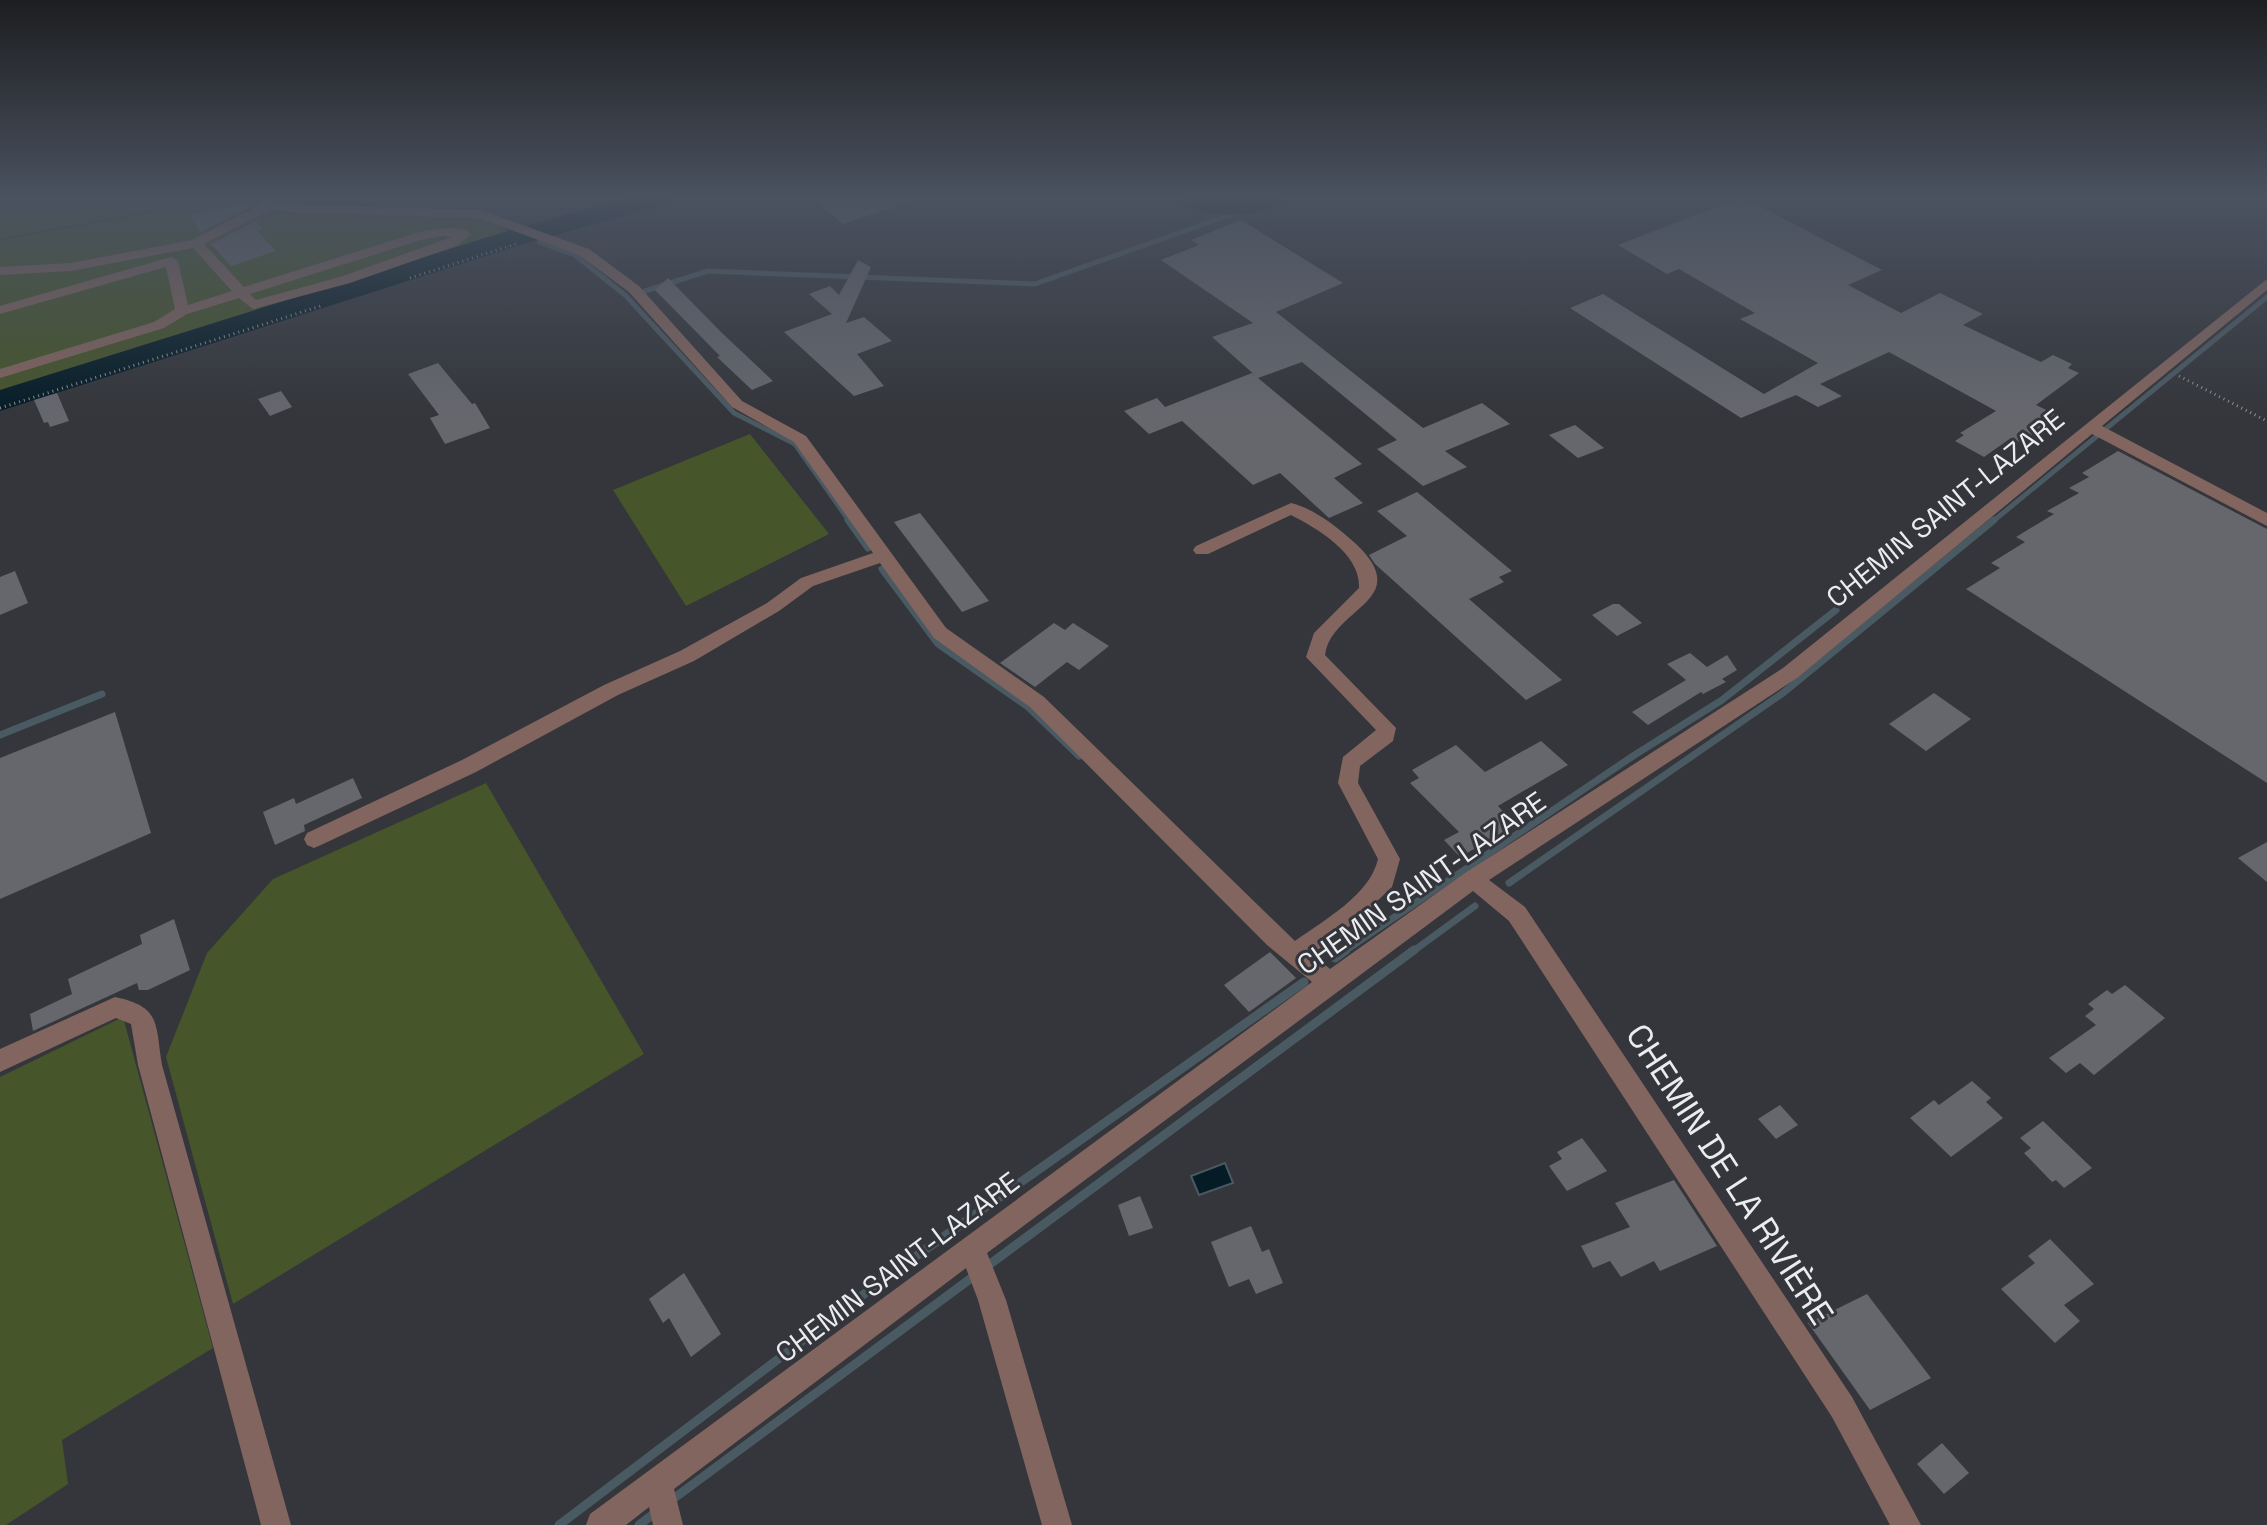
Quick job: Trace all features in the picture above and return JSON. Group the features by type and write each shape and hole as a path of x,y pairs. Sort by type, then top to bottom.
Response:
{"street":[{"path":"0,271 33,269"},
{"path":"0,310 142,269"},
{"path":"173,269 182,311"},
{"path":"219,269 253,305 376,269"},
{"path":"0,374 159,325 182,311 315,269"},
{"path":"607,269 634,289 737,404 800,439 940,633 1037,702 1275,938 1329,982"},
{"name":"CHEMIN SAINT-LAZARE","path":"601,1525 973,1252 1329,982 1473,879 1790,673 2099,431 2267,283"},
{"path":"2099,431 2267,520"},
{"path":"1202,550 1291,508 1305,513 1317,523 1363,562 1369,574 1368,589 1323,635 1314,650 1315,657 1386,728 1386,736 1350,762 1348,783 1389,859 1384,881 1346,916 1295,954"},
{"path":"314,839 469,766 611,690 687,656 773,607 807,582 884,555"},
{"name":"CHEMIN DE LA RIVIÈRE","path":"1473,879 1517,914 1631,1084 1842,1407 1906,1525"},
{"path":"0,1061 115,1007 133,1011 142,1019 162,1110 276,1525"},
{"path":"973,1252 986,1284 1057,1525"},
{"path":"659,1485 668,1525"}],"path":[{"path":"406,279 433,269"},
{"path":"0,408 330,303"},
{"path":"2177,375 2267,421"}],"green space":[{"path":"0,269 401,269 0,396"},
{"path":"750,434 829,534 686,606 613,490"},
{"path":"486,783 644,1054 233,1304 166,1057 207,953 273,879"},
{"path":"123,1017 213,1348 62,1440 68,1484 6,1525 0,1525 0,1077"}],"water":[{"path":"1225,1163 1233,1183 1199,1195 1191,1176"}],"building":[{"path":"853,269 870,269 846,323 864,317 892,341 857,354 884,386 854,396 784,332 832,314 809,294 830,286 839,295"},
{"path":"1174,269 1321,269 1343,283 1276,312 1423,428 1482,403 1510,424 1445,451 1467,467 1423,486 1377,449 1397,440 1302,362 1258,378 1362,464 1334,478 1363,503 1329,518 1280,473 1253,485 1182,421 1149,434 1124,411 1157,398 1165,407 1252,373 1257,377 1212,337 1253,323"},
{"path":"1659,269 1679,269 1667,274"},
{"path":"1679,269 1880,269 1848,285 1901,313 1940,293 1983,314 1963,325 2041,362 2053,355 2072,364 2068,368 2079,373 2036,405 2059,416 2021,443 2011,438 1984,457 1955,441 1964,435 1960,433 1996,411 1889,352 1820,384 1842,396 1818,407 1796,395 1741,418 1570,308 1603,294 1764,394 1818,363 1740,319 1755,313"},
{"path":"668,278 773,381 752,390 717,357 720,356 655,290"},
{"path":"438,363 472,404 475,403 490,428 445,444 430,418 439,415 408,374"},
{"path":"281,391 292,407 270,416 258,399"},
{"path":"57,393 69,421 50,427 48,422 44,423 34,400"},
{"path":"1575,425 1604,448 1578,458 1549,435"},
{"path":"2118,451 2267,529 2267,783 1966,589 2000,568 1991,563 2025,542 2016,537 2054,514 2047,511 2079,493 2069,488 2089,477 2082,473"},
{"path":"1417,492 1512,571 1499,577 1504,582 1469,599 1562,680 1526,700 1375,564 1369,555 1407,536 1377,511"},
{"path":"920,513 989,601 962,612 894,522"},
{"path":"15,571 28,603 0,615 0,577"},
{"path":"1619,604 1642,623 1617,636 1592,615"},
{"path":"1054,623 1065,630 1073,623 1109,646 1079,670 1067,662 1035,687 1000,663"},
{"path":"1690,653 1707,667 1727,655 1737,670 1722,679 1726,682 1703,694 1701,692 1648,725 1632,712 1686,680 1667,664"},
{"path":"1934,693 1971,719 1926,751 1889,724"},
{"path":"115,712 151,833 0,899 0,758"},
{"path":"1541,741 1568,765 1498,806 1516,825 1460,857 1444,840 1459,832 1410,783 1419,778 1412,770 1456,745 1485,772"},
{"path":"353,778 362,798 304,825 305,831 275,845 263,812 294,798 296,804"},
{"path":"2267,842 2267,882 2238,858"},
{"path":"174,919 190,970 148,990 139,990 137,983 33,1031 30,1014 72,994 68,979 142,944 140,935"},
{"path":"1270,952 1296,978 1249,1012 1224,985"},
{"path":"2125,985 2165,1018 2094,1075 2080,1063 2066,1073 2049,1058 2096,1025 2085,1016 2094,1009 2088,1004 2107,990 2112,994"},
{"path":"1972,1081 1991,1098 1986,1102 2003,1118 1951,1157 1910,1118 1934,1100 1939,1105"},
{"path":"1780,1105 1798,1125 1776,1139 1758,1119"},
{"path":"2043,1121 2092,1168 2064,1188 2056,1180 2052,1182 2024,1153 2031,1148 2020,1138"},
{"path":"1582,1138 1607,1171 1567,1191 1549,1166 1562,1159 1557,1152"},
{"path":"1674,1180 1717,1246 1660,1271 1654,1261 1621,1277 1610,1261 1593,1268 1581,1246 1630,1227 1615,1203"},
{"path":"1140,1196 1153,1228 1129,1236 1118,1205"},
{"path":"1251,1226 1262,1252 1269,1249 1283,1283 1256,1294 1249,1279 1229,1287 1211,1242"},
{"path":"2050,1239 2094,1284 2064,1305 2080,1321 2055,1343 2001,1289 2035,1263 2028,1256"},
{"path":"684,1273 721,1334 691,1357 669,1318 663,1323 649,1299"},
{"path":"1867,1294 1931,1378 1870,1410 1808,1323"},
{"path":"1942,1443 1969,1473 1944,1494 1917,1464"}],"waterway":[{"path":"0,401 416,269"},
{"path":"593,269 625,295 734,413 795,444 850,522"},
{"path":"645,291 708,271 1035,284 1077,269"},
{"path":"1992,522 2267,297"},
{"path":"848,520 868,548"},
{"path":"1509,883 1783,693 1994,520"},
{"path":"882,569 938,644 1028,707 1079,756"},
{"path":"1343,952 1633,756 1722,700 1836,610"},
{"path":"0,735 102,694"},
{"path":"1412,952 1475,906"},
{"path":"1335,958 1346,950"},
{"path":"669,1502 1414,950"},
{"path":"559,1525 888,1276 1304,982"},
{"path":"639,1525 656,1512"}]}
